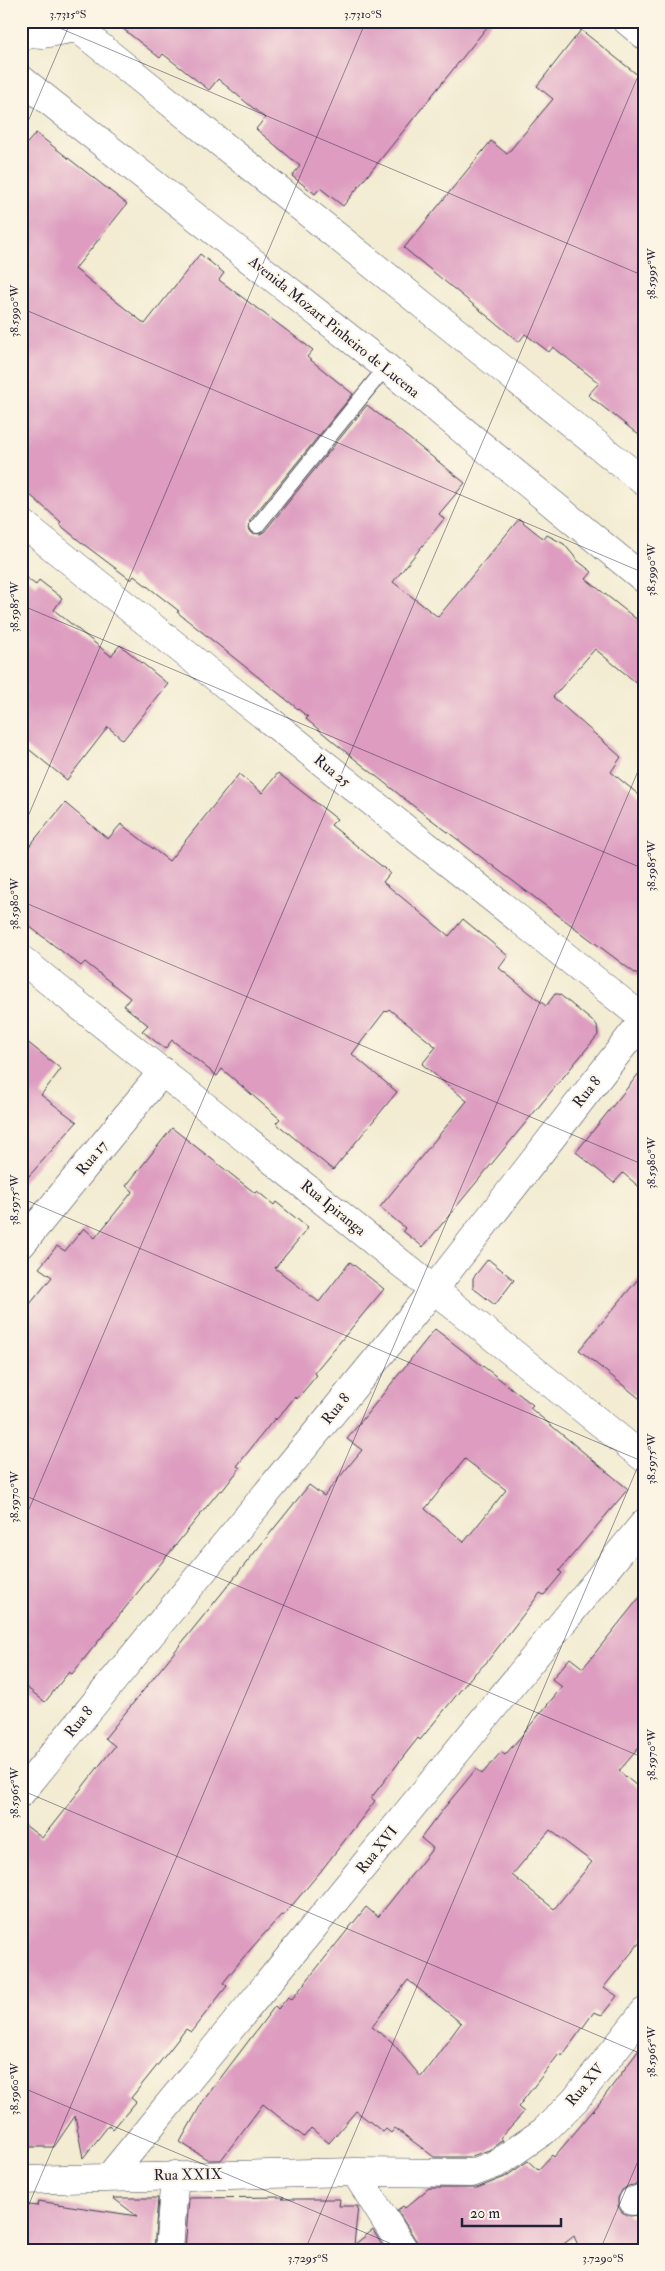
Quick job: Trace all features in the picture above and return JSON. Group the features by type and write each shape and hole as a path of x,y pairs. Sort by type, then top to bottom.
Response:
{"street":[{"path":"627,21 644,35"},
{"path":"27,31 43,34 77,28 644,482"},
{"name":"Avenida Mozart Pinheiro de Lucena","path":"21,79 386,367 644,579"},
{"name":"Rua 25","path":"21,522 644,1019"},
{"name":"Rua Ipiranga","path":"21,959 644,1458"},
{"name":"Rua 8","path":"21,1793 434,1289 644,1019"},
{"name":"Rua 17","path":"21,1245 163,1071"},
{"name":"Rua XVI","path":"110,2176 644,1523"},
{"name":"Rua XV","path":"518,2150 544,2131 574,2100 644,2012"},
{"name":"Rua XXIX","path":"21,2180 110,2176 355,2172 472,2173 496,2164 518,2150"},
{"path":"355,2172 404,2250"},
{"path":"169,2250 175,2175"}],"lane":[{"path":"257,526 386,367"}],"building":[{"path":"113,21 492,21 343,206 320,188 315,194 292,176 300,166 256,129 265,118 218,79 209,90 163,54 160,58"},
{"path":"581,30 644,80 644,439 588,395 599,383 553,347 549,352 525,334 519,342 404,248 491,141 507,154 553,99 537,86"},
{"path":"36,133 127,204 75,269 145,324 200,254 224,273 219,280 313,350 307,357 353,394 250,520 249,529 252,533 260,534 264,532 367,405 465,483 439,514 444,519 393,582 438,617 519,519 544,539 547,535 564,544 578,561 592,572 586,579 644,625 644,689 595,649 553,697 621,757 611,772 644,799 644,980 416,808 306,719 308,717 177,612 179,611 134,576 131,580 82,543 59,524 61,522 21,487 21,150"},
{"path":"21,574 36,585 39,580 62,598 54,610 111,656 120,645 168,684 123,740 108,727 67,780 21,743"},
{"path":"278,773 337,819 331,825 390,873 383,882 449,936 463,919 508,956 499,968 546,1006 555,994 559,994 597,1025 598,1035 423,1247 403,1231 405,1228 380,1207 467,1101 422,1064 436,1047 389,1009 385,1011 352,1054 397,1092 333,1170 276,1123 280,1119 222,1069 217,1076 172,1040 165,1049 142,1031 148,1025 124,1006 130,998 85,962 81,966 21,920 21,856 65,803 108,839 121,824 169,861 239,774 262,793"},
{"path":"21,1037 61,1069 41,1095 77,1122 21,1185"},
{"path":"644,1067 644,1191 623,1173 614,1183 576,1152"},
{"path":"172,1128 255,1193 257,1191 274,1205 276,1202 308,1228 275,1268 319,1302 350,1262 384,1289 314,1373 317,1375 297,1399 295,1397 276,1420 275,1418 237,1466 240,1468 222,1491 220,1490 72,1674 69,1672 45,1702 21,1683 21,1315 52,1277 39,1268 57,1246 65,1251 84,1228 95,1238 133,1191 126,1186"},
{"path":"488,1259 514,1280 495,1305 473,1288 473,1278"},
{"path":"644,1272 644,1402 579,1350"},
{"path":"435,1329 533,1405 530,1408 628,1489 559,1571 562,1573 544,1595 540,1593 486,1663 472,1676 420,1740 418,1738 371,1798 375,1801 321,1871 283,1916 281,1915 242,1959 223,1983 227,1986 191,2032 186,2029 131,2098 136,2102 113,2129 109,2125 83,2158 75,2116 54,2147 21,2147 21,1822 42,1838 115,1746 105,1738 309,1485 324,1496 362,1450 347,1439","holes":["465,1459 506,1490 464,1542 425,1509"]},
{"path":"644,1592 644,1742 619,1771 644,1792 644,1937 604,1987 617,1996 602,2015 594,2012 562,2056 559,2054 518,2107 524,2112 500,2138 503,2140 489,2150 469,2157 434,2157 395,2128 391,2133 386,2129 383,2132 356,2111 329,2143 311,2128 304,2137 263,2104 221,2160 208,2160 180,2142 203,2101 275,2006 278,2009 288,1997 292,1999 366,1907 378,1917 433,1848 421,1838 444,1808 476,1769 482,1774 501,1752 505,1755 562,1687 552,1679 570,1658 583,1668","holes":["550,1830 592,1862 554,1909 512,1875","408,1980 461,2023 421,2077 391,2041 372,2027"]},
{"path":"644,2043 644,2183 628,2186 622,2190 618,2198 618,2206 622,2212 630,2216 644,2214 644,2250 580,2250 574,2236 556,2250 420,2250 397,2210 403,2206 405,2208 429,2188 477,2188 505,2177 528,2161 538,2170 552,2155 554,2157 598,2105"},
{"path":"284,2197 282,2199 340,2199 339,2206 358,2206 354,2245 373,2230 385,2250 185,2250 189,2198"},
{"path":"113,2198 158,2198 154,2250 21,2250 21,2204 37,2206 38,2201 137,2216"}]}
